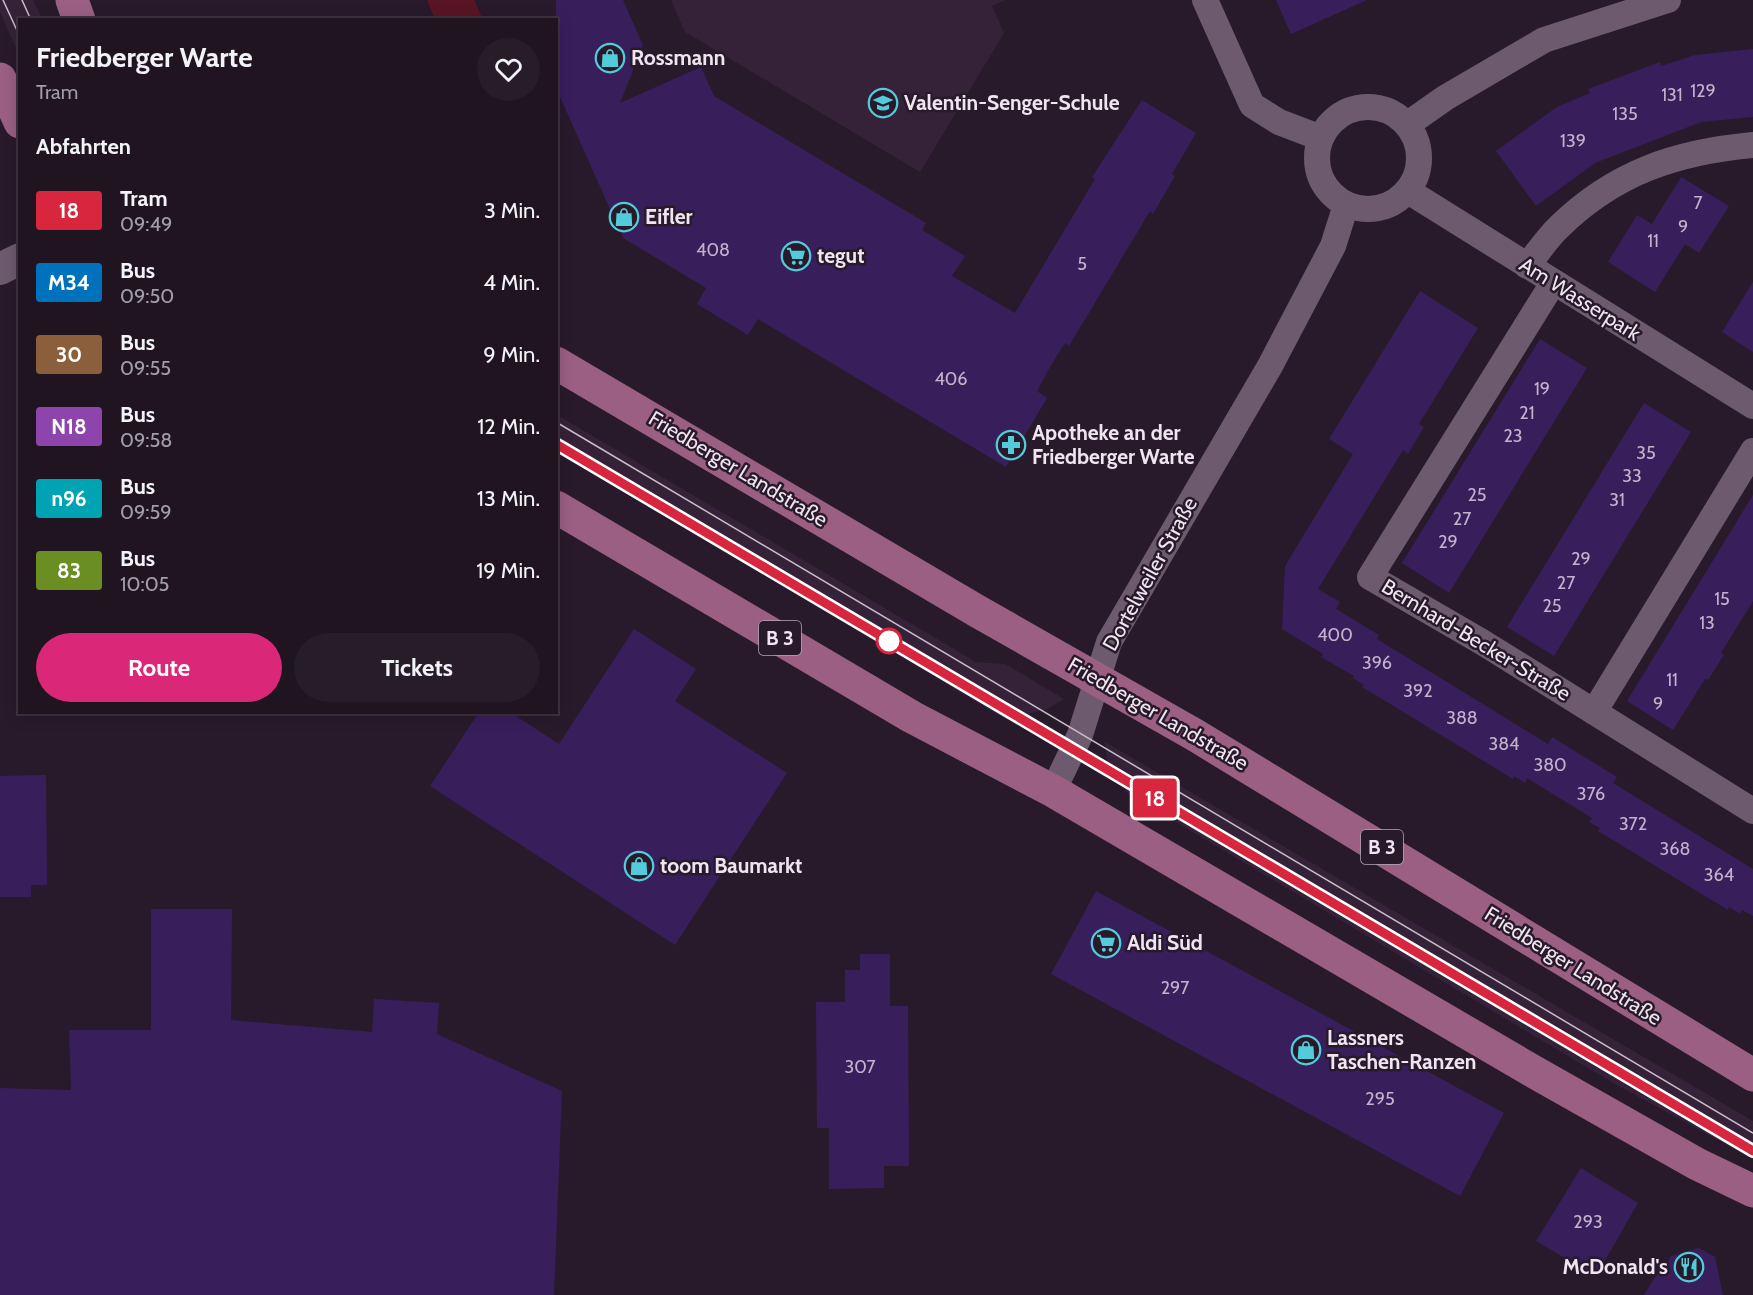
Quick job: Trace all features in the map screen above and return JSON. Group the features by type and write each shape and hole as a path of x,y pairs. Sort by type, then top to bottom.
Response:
{"main road":[{"path":"72,0 78,18"},
{"path":"0,79 18,118"},
{"name":"Friedberger Landstraße","path":"558,364 1342,822 1753,1075"},
{"name":"B 3","path":"558,508 912,717 1053,791 1536,1073 1697,1164 1753,1191"}],"street":[{"path":"1205,0 1252,105 1279,122 1321,138"},
{"path":"1407,124 1445,98 1544,40 1668,0"},
{"path":"1359,108 1386,110 1407,124 1419,150 1416,172 1408,191 1402,198 1373,210 1346,205 1328,190 1317,159 1321,138 1339,116 1359,108"},
{"path":"1527,266 1558,227 1593,199 1637,172 1670,158 1753,145"},
{"name":"Am Wasserpark","path":"1408,191 1753,406"},
{"name":"Dortelweiler Straße","path":"1053,791 1074,750 1109,642 1270,366 1333,246 1346,205"},
{"path":"0,269 18,260"},
{"name":"Bernhard-Becker-Straße","path":"1553,283 1370,577 1753,811"},
{"path":"1594,712 1753,451"}],"shaded area":[{"path":"0,0 33,0 42,18 18,18 18,53 0,12"},
{"path":"427,0 474,0 483,18 435,18"},
{"name":"Valentin-Senger-Schule","path":"671,0 1005,0 992,6 1004,33 920,172 685,32"},
{"path":"558,416 976,662 1005,664 1064,699 1047,709 1007,720 558,453"},
{"path":"1105,742 1753,1121 1753,1159 1615,1084 1151,807 1148,811 1127,792 1112,772 1107,760"}],"building":[{"path":"556,0 623,0 643,45 620,103 701,67 714,96 926,223 922,230 965,256 952,276 1015,313 1095,179 1092,177 1142,100 1196,133 1172,174 1175,176 1153,214 1150,211 1069,346 1065,343 1050,367 1037,391 1047,398 1006,467 758,319 748,335 697,304 706,288 623,238 558,92 558,18 556,18"},
{"path":"1276,0 1367,0 1291,34"},
{"path":"1753,49 1753,117 1701,122 1595,163 1536,206 1496,151 1557,107 1590,93 1588,89 1660,62 1661,66 1695,55"},
{"path":"1681,177 1729,206 1699,253 1685,244 1655,292 1608,262 1637,215 1652,224"},
{"path":"1753,282 1753,352 1722,332"},
{"path":"1420,291 1478,328 1419,424 1424,427 1408,454 1403,450 1318,589 1340,602 1336,609 1379,635 1377,639 1548,744 1552,737 1617,777 1613,783 1753,869 1753,916 1742,910 1740,914 1729,907 1728,910 1598,831 1600,828 1589,822 1592,818 1527,778 1525,783 1514,776 1513,779 1362,687 1364,685 1353,678 1354,676 1321,657 1323,654 1282,629 1285,566 1353,454 1329,439"},
{"path":"1540,339 1587,368 1449,593 1402,563"},
{"path":"1644,403 1691,432 1554,656 1507,627"},
{"path":"1753,495 1753,601 1721,653 1724,655 1708,680 1705,679 1673,730 1627,701"},
{"name":"toom Baumarkt","path":"634,629 696,669 675,701 787,773 675,945 430,786 478,714 513,714 559,744"},
{"path":"46,775 47,885 31,885 31,897 0,897 0,776"},
{"path":"1096,891 1504,1113 1460,1196 1051,974"},
{"path":"151,909 232,909 231,1020 372,1032 374,999 439,1003 437,1034 562,1091 554,1295 0,1295 0,1088 71,1090 69,1030 151,1030"},
{"path":"860,954 890,954 890,1006 908,1006 909,1166 884,1166 884,1188 829,1189 829,1128 817,1128 816,1002 845,1002 845,970 860,970"},
{"path":"1581,1168 1638,1203 1596,1276 1536,1241"},
{"name":"McDonald's","path":"1699,1248 1715,1257 1723,1295 1644,1295 1665,1261 1667,1263 1671,1256"}],"tram line":[{"path":"3,0 18,33"},
{"path":"22,0 30,18"},
{"path":"558,423 1753,1133"},
{"path":"558,445 1753,1151"},
{"name":"18","path":"558,445 1753,1151"}],"place":[{"name":"Rossmann","path":"610,58"},
{"name":"Valentin-Senger-Schule","path":"883,103"},
{"name":"Eifler","path":"624,217"},
{"name":"tegut","path":"796,256"},
{"name":"Apotheke an der Friedberger Warte","path":"1011,445"},
{"name":"toom Baumarkt","path":"639,866"},
{"name":"Aldi Süd","path":"1106,943"},
{"name":"Lassners Taschen-Ranzen","path":"1306,1050"},
{"name":"McDonald's","path":"1689,1267"}]}
